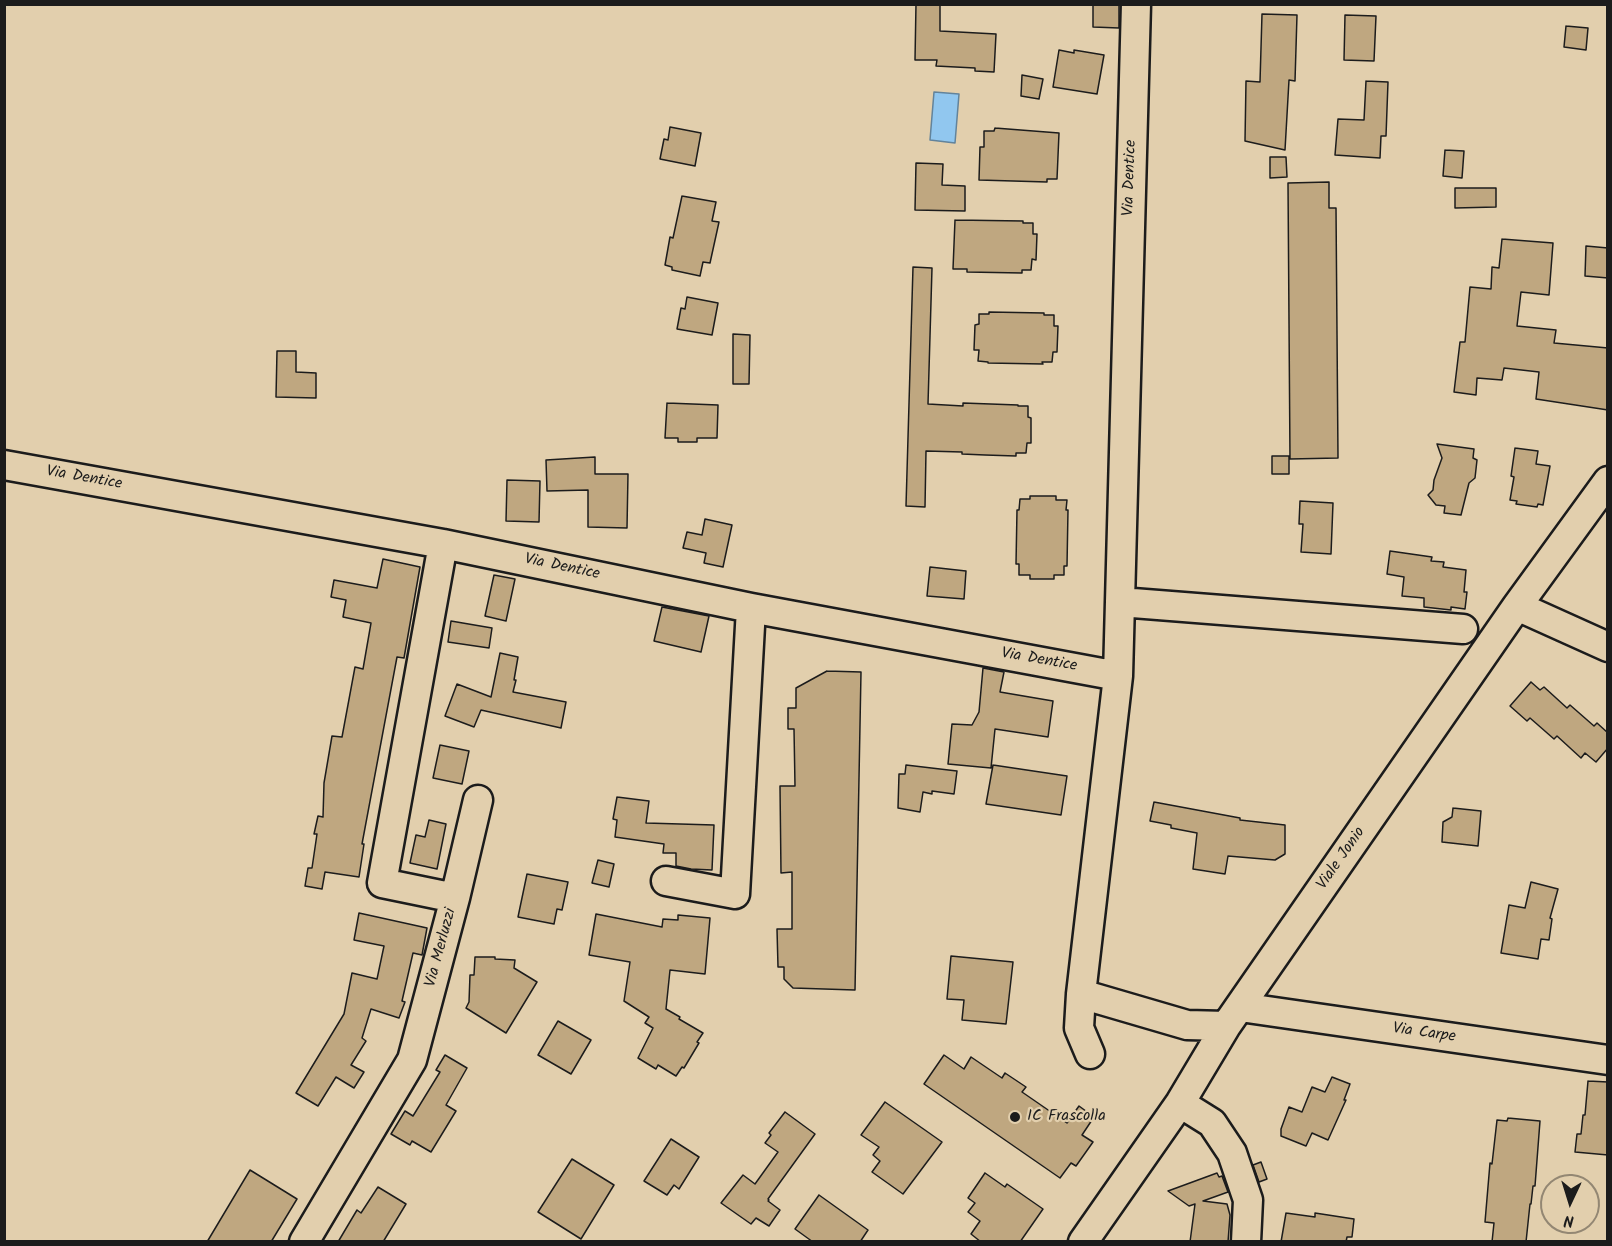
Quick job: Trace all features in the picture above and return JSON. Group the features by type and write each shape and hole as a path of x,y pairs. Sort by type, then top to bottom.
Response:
{"street":[{"name":"Via Dentice","path":"1090,1054 1079,1028 1118,676 1136,4"},
{"name":"Via Dentice","path":"4,465 443,544 751,608 1118,676"},
{"name":"Viale Jonio","path":"1083,1242 1180,1103 1233,1016 1517,606 1608,482"},
{"name":"Via Merluzzi","path":"304,1242 412,1060 455,898 382,883 443,544"},
{"path":"1120,602 1463,629"},
{"path":"1517,606 1608,647"},
{"path":"666,881 735,894 751,608"},
{"path":"455,898 478,800"},
{"path":"1081,994 1187,1025 1233,1016"},
{"name":"Via Carpe","path":"1233,1016 1608,1060"},
{"path":"1187,1025 1203,1065"},
{"path":"1180,1103 1212,1124 1232,1153 1248,1200 1246,1242"}],"water":[{"path":"934,92 959,94 955,143 930,140"}],"building":[{"path":"916,4 940,4 940,31 996,34 994,72 975,71 975,68 936,66 937,60 915,60"},
{"path":"1093,4 1119,4 1119,28 1093,27"},
{"path":"1262,14 1297,15 1295,81 1289,80 1285,150 1245,141 1246,81 1260,82"},
{"path":"1345,15 1376,16 1374,61 1344,60"},
{"path":"1566,26 1588,28 1586,50 1564,47"},
{"path":"1059,50 1104,55 1097,94 1053,87"},
{"path":"1022,75 1043,79 1039,99 1021,96"},
{"path":"1366,81 1388,82 1386,136 1381,136 1380,158 1335,155 1338,119 1364,120"},
{"path":"670,127 701,133 695,166 660,159 664,139 668,140"},
{"path":"995,128 1059,133 1057,179 1047,179 1047,182 979,180 980,147 984,147 984,131 994,131"},
{"path":"1445,150 1464,151 1462,178 1443,176"},
{"path":"1270,157 1286,157 1287,177 1270,178"},
{"path":"916,163 943,164 942,185 965,186 965,211 915,210"},
{"path":"1329,182 1329,208 1336,208 1338,458 1290,459 1288,183"},
{"path":"1455,188 1496,188 1496,207 1455,208"},
{"path":"682,196 716,202 712,221 719,222 710,263 703,262 700,276 672,270 672,267 665,265 670,237 673,238"},
{"path":"955,220 1033,223 1033,234 1037,234 1036,260 1032,259 1031,270 1022,270 1022,273 967,272 967,269 953,269"},
{"path":"1502,239 1553,243 1549,295 1521,292 1517,326 1556,330 1554,343 1608,348 1608,410 1536,399 1539,372 1504,368 1502,380 1477,378 1476,395 1454,392 1460,342 1465,342 1470,287 1491,289 1492,267 1499,268"},
{"path":"1586,246 1608,248 1608,278 1585,276"},
{"path":"913,267 932,268 928,404 1028,406 1028,417 1031,418 1031,443 1027,443 1026,453 1016,453 1016,456 926,451 925,507 906,506"},
{"path":"687,297 718,303 712,335 677,329 681,308 685,309"},
{"path":"989,312 1054,315 1054,326 1058,326 1057,352 1053,352 1052,362 1042,362 1043,364 978,361 979,350 974,350 975,325 979,324 979,314 989,314"},
{"path":"733,334 750,335 749,384 733,384"},
{"path":"277,351 296,351 296,372 316,373 316,398 276,397"},
{"path":"667,403 718,405 717,438 697,438 697,442 678,442 678,438 665,438"},
{"path":"1437,444 1474,449 1473,458 1477,460 1475,478 1469,483 1461,515 1444,513 1445,506 1436,505 1428,495 1433,490 1442,458"},
{"path":"1515,448 1538,451 1536,464 1550,466 1543,505 1538,504 1537,507 1516,504 1517,501 1510,500"},
{"path":"1272,456 1289,456 1289,474 1272,474"},
{"path":"595,457 595,474 628,474 627,528 588,527 588,490 547,491 546,460"},
{"path":"507,480 540,481 539,522 506,521"},
{"path":"1030,496 1056,496 1056,500 1067,500 1067,566 1064,566 1064,575 1054,575 1054,579 1030,579 1030,575 1019,575 1019,564 1016,564 1017,510 1019,510 1020,499 1030,499"},
{"path":"1300,501 1333,503 1331,554 1301,552 1303,524 1299,524"},
{"path":"705,519 732,525 723,567 704,563 706,553 683,548 687,532 702,535"},
{"path":"1390,551 1432,557 1431,561 1444,562 1443,567 1466,570 1465,609 1424,607 1424,598 1402,596 1404,577 1387,574"},
{"path":"383,559 420,567 404,658 397,657 362,844 364,844 359,877 325,872 322,889 305,886 308,868 312,868 317,834 314,834 318,816 323,817 324,783 332,736 342,737 355,667 363,669 371,623 343,617 346,600 331,597 334,580 377,588"},
{"path":"930,567 966,571 964,599 927,596"},
{"path":"494,575 515,579 506,621 485,616"},
{"path":"662,607 709,616 701,652 654,641"},
{"path":"451,621 492,628 489,648 448,642"},
{"path":"500,653 518,657 513,692 566,702 561,728 481,710 474,727 445,716 457,684 491,697"},
{"path":"983,668 1004,672 1000,692 1053,701 1048,737 995,729 991,768 948,764 952,724 972,725 979,712"},
{"path":"827,671 861,672 855,990 793,988 784,979 784,967 778,967 777,929 792,929 792,872 781,873 780,786 795,786 794,729 788,729 788,708 796,708 796,688"},
{"path":"1531,682 1540,690 1544,687 1567,708 1570,705 1594,726 1597,723 1608,733 1608,748 1596,762 1585,753 1581,758 1557,736 1554,739 1530,718 1527,721 1510,706"},
{"path":"440,745 469,751 462,784 433,778"},
{"path":"906,765 957,771 954,794 923,792 920,812 898,808 899,774 905,774"},
{"path":"993,765 1067,776 1061,815 986,804"},
{"path":"617,797 649,801 646,823 714,825 712,870 676,866 676,853 663,853 664,844 615,837 617,820 613,819"},
{"path":"1154,802 1240,818 1240,820 1285,825 1285,854 1275,860 1228,856 1225,874 1193,869 1197,833 1150,821"},
{"path":"1453,808 1481,811 1478,846 1442,842 1443,822 1452,817"},
{"path":"429,820 446,824 437,869 410,863 416,835 425,837"},
{"path":"598,860 614,864 609,887 592,883"},
{"path":"527,874 568,882 562,910 557,909 554,924 518,917"},
{"path":"1531,882 1558,889 1550,918 1552,919 1549,940 1541,939 1538,959 1501,953 1509,905 1525,908"},
{"path":"359,913 427,928 422,955 413,953 402,1001 405,1002 399,1018 371,1009 362,1038 366,1041 351,1065 364,1072 354,1088 336,1077 318,1106 296,1093 344,1014 352,973 377,979 384,946 354,940"},
{"path":"596,914 662,927 663,919 678,920 678,915 710,918 705,974 670,970 666,1009 703,1033 684,1068 682,1067 676,1076 658,1065 656,1069 638,1058 653,1028 645,1023 649,1017 624,1001 630,962 589,955"},
{"path":"951,956 1013,962 1006,1024 962,1020 964,1000 947,999"},
{"path":"475,957 515,960 514,968 537,982 506,1033 466,1008 469,1002 470,975 474,975"},
{"path":"558,1021 591,1040 571,1074 538,1055"},
{"path":"445,1055 467,1068 446,1105 456,1111 431,1152 412,1141 410,1145 391,1134 405,1111 413,1116 440,1072 436,1070"},
{"name":"IC Frascolla","path":"944,1055 964,1069 971,1057 1002,1078 1005,1073 1026,1087 1022,1092 1067,1123 1079,1106 1094,1117 1082,1135 1093,1142 1076,1166 1071,1163 1060,1178 924,1084"},
{"path":"1332,1077 1350,1084 1344,1100 1346,1100 1328,1140 1312,1133 1306,1146 1281,1136 1281,1129 1289,1107 1302,1112 1312,1087 1325,1092"},
{"path":"1588,1081 1608,1082 1608,1155 1575,1152 1577,1134 1581,1134 1583,1115 1585,1115"},
{"path":"885,1102 942,1142 903,1194 872,1172 880,1161 873,1155 879,1147 861,1135"},
{"path":"785,1112 815,1134 768,1199 780,1210 769,1226 756,1218 751,1224 721,1203 743,1175 755,1184 778,1152 765,1143 771,1135 769,1133"},
{"path":"1508,1118 1540,1121 1535,1186 1533,1186 1530,1204 1526,1242 1492,1242 1494,1223 1485,1222 1490,1163 1492,1164 1497,1120 1507,1121"},
{"path":"671,1139 699,1157 679,1189 674,1185 667,1195 644,1181"},
{"path":"572,1159 614,1185 581,1239 538,1212"},
{"path":"1261,1162 1267,1179 1259,1182 1253,1165"},
{"path":"250,1170 297,1199 271,1242 207,1242"},
{"path":"985,1173 1005,1187 1007,1184 1043,1209 1020,1242 981,1242 971,1234 980,1221 968,1212 975,1203 968,1198"},
{"path":"1217,1173 1219,1177 1222,1176 1228,1192 1203,1201 1227,1204 1230,1215 1228,1242 1190,1242 1195,1204 1189,1206 1168,1191"},
{"path":"378,1187 406,1204 383,1242 338,1242 357,1210 361,1213"},
{"path":"819,1195 868,1230 860,1242 813,1242 795,1229"},
{"path":"1286,1213 1315,1217 1315,1213 1354,1219 1352,1237 1347,1237 1346,1242 1281,1242"}],"place":[{"name":"IC Frascolla","path":"1015,1117"}]}
